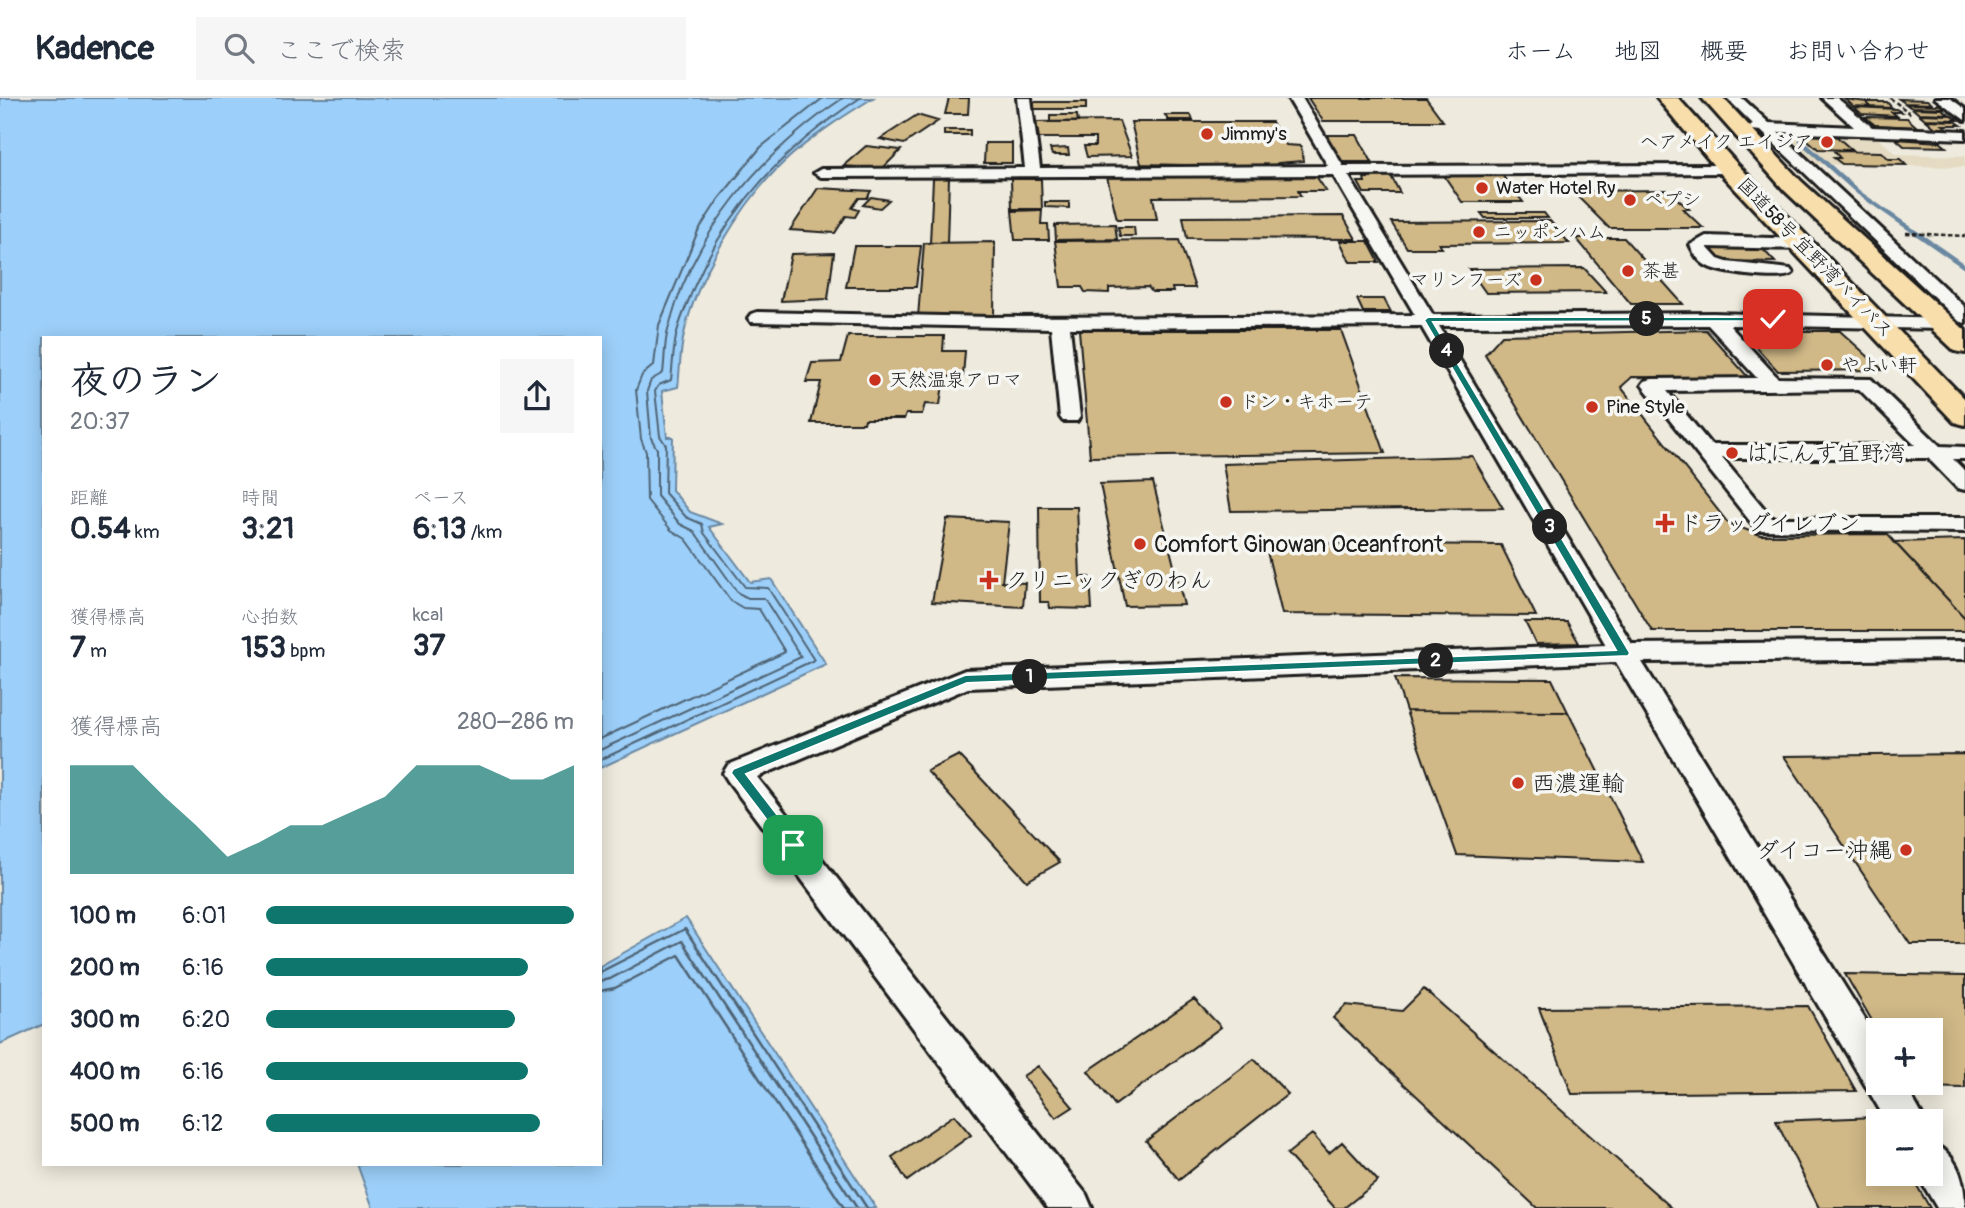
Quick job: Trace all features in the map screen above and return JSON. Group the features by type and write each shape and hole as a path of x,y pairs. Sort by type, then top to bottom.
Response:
{"highway":[{"name":"国道58号 宜野湾バイパス","path":"1667,98 1729,169 1965,416"},
{"name":"国道58号 宜野湾バイパス","path":"1712,98 1793,186 1954,320 1965,345"},
{"path":"1793,186 1887,286 1887,304 1875,320"}],"street":[{"path":"1024,98 1033,172"},
{"path":"1295,98 1624,653 1866,1053"},
{"path":"1734,98 1954,320"},
{"path":"1829,98 1868,131"},
{"path":"1941,98 1965,116"},
{"path":"1738,127 1965,135"},
{"path":"821,173 1729,169"},
{"path":"1769,244 1789,273 1720,265 1708,260 1698,245 1706,241 1803,244"},
{"path":"757,318 990,332 1060,323 1954,320"},
{"path":"1713,319 1773,384"},
{"path":"1060,323 1070,417"},
{"path":"1965,483 1864,383 1652,385 1765,525 1965,525"},
{"path":"1705,451 1965,453"},
{"path":"1072,1208 738,773 965,679 1624,653 1965,650"},
{"path":"1943,1182 1959,1208"}],"path":[{"path":"1913,234 1965,236"}],"shaded area":[{"path":"1787,135 1875,136 1897,154 1965,156 1965,167 1817,164"}],"water":[{"path":"0,98 873,98 803,145 751,199 709,266 690,313 684,334 678,387 662,391 667,437 673,437 672,490 690,512 722,524 709,527 750,582 771,579 826,664 602,767 602,336 42,336 42,1025 0,1044"},
{"path":"686,918 876,1208 373,1208 358,1166 602,1166 602,965"}],"building":[{"path":"949,98 969,98 968,114 945,114"},
{"path":"1308,98 1426,98 1443,121 1323,121"},
{"path":"1845,99 1866,102 1871,107 1853,106"},
{"path":"1899,99 1927,100 1932,104 1905,103"},
{"path":"1034,102 1086,102 1086,109 1034,109"},
{"path":"1866,102 1887,102 1892,108 1871,107"},
{"path":"1906,104 1944,105 1948,108 1910,107"},
{"path":"1854,107 1896,109 1901,112 1892,112 1897,116 1862,114"},
{"path":"1912,108 1942,109 1949,114 1918,113"},
{"path":"1919,114 1951,115 1958,120 1925,119"},
{"path":"917,115 938,121 904,144 880,139"},
{"path":"1050,115 1077,115 1078,122 1050,122"},
{"path":"1165,115 1191,115 1193,120 1168,120"},
{"path":"1865,117 1907,118 1917,127 1875,125"},
{"path":"1926,120 1955,121 1961,125 1943,125 1950,130 1938,130"},
{"path":"1119,121 1132,156 1087,157 1084,146 1095,146 1095,138 1039,138 1036,122"},
{"name":"Jimmy's","path":"1131,122 1272,122 1286,145 1301,146 1303,161 1278,163 1272,167 1141,164"},
{"path":"944,130 970,130 970,135 944,135"},
{"path":"1326,135 1357,135 1372,162 1342,162"},
{"name":"ヘアメイク エイジア","path":"1802,135 1836,136 1852,150 1818,149"},
{"path":"1896,139 1940,142 1946,147 1904,146"},
{"path":"985,143 1012,143 1012,163 984,163"},
{"path":"866,146 901,150 882,169 843,166"},
{"path":"1068,148 1069,155 1052,155 1050,149"},
{"path":"1834,151 1881,152 1889,159 1900,159 1906,165 1842,164 1834,158 1840,158"},
{"name":"Water Hotel Ry","path":"1443,174 1501,174 1523,202 1462,202"},
{"path":"1316,176 1326,191 1298,191 1301,196 1153,197 1157,219 1117,219 1107,177"},
{"path":"1370,176 1391,176 1400,193 1364,193 1358,182 1365,182 1364,178 1371,178"},
{"path":"949,178 947,243 930,243 933,179"},
{"path":"1011,179 1041,179 1042,209 1012,209"},
{"path":"818,188 871,191 867,198 859,198 852,208 859,210 855,217 846,216 835,233 790,230"},
{"name":"ペプシ","path":"1667,190 1689,209 1683,209 1703,228 1609,228 1572,191"},
{"path":"871,197 889,200 880,208 863,205"},
{"path":"1045,202 1069,202 1069,208 1045,207"},
{"path":"1042,210 1041,224 1048,224 1049,240 1015,240 1012,211"},
{"path":"1481,213 1544,213 1548,218 1485,218"},
{"path":"1343,216 1356,239 1187,238 1183,217"},
{"name":"ニッポンハム","path":"1550,221 1569,243 1439,244 1442,248 1407,248 1391,222"},
{"path":"1115,224 1117,239 1056,240 1055,225"},
{"path":"1118,227 1134,227 1135,236 1120,236"},
{"name":"茶甚","path":"1576,238 1624,238 1683,304 1631,304"},
{"path":"1179,240 1195,288 1172,288 1173,292 1152,292 1148,287 1109,288 1109,293 1085,292 1082,287 1061,287 1055,241"},
{"path":"1340,241 1368,241 1379,262 1350,262"},
{"path":"995,242 994,316 918,317 924,243"},
{"path":"1706,244 1759,245 1775,262 1721,261"},
{"path":"854,246 921,246 916,287 846,287"},
{"path":"834,253 828,299 781,301 791,254"},
{"name":"マリンフーズ","path":"1584,268 1606,292 1486,293 1469,269"},
{"path":"1357,299 1384,299 1391,312 1363,312"},
{"name":"ドン・キホーテ","path":"1079,330 1341,330 1385,453 1090,457"},
{"path":"1706,330 1749,378 1632,377 1621,387 1728,523 1760,535 1887,534 1965,618 1965,631 1652,631 1485,354 1502,335"},
{"path":"1761,331 1840,331 1883,370 1778,371 1746,336 1767,336"},
{"name":"天然温泉アロマ","path":"848,336 944,336 943,351 965,351 963,376 944,377 940,405 925,404 922,414 906,414 904,419 865,419 864,423 811,423 821,382 806,382 812,363 841,362"},
{"path":"1472,456 1503,508 1231,511 1223,464"},
{"name":"Comfort Ginowan Oceanfront","path":"1153,482 1184,605 1125,606 1100,484"},
{"path":"1039,507 1077,507 1080,577 1090,577 1092,609 1050,608 1049,602 1040,602"},
{"path":"947,519 1009,522 1002,582 1025,583 1023,607 932,602"},
{"path":"1965,540 1965,618 1894,542"},
{"path":"1265,543 1501,545 1536,616 1282,614"},
{"path":"1525,622 1567,622 1579,643 1536,644"},
{"path":"1395,678 1552,679 1568,712 1406,711"},
{"name":"西濃運輸","path":"1406,711 1568,712 1643,862 1457,855"},
{"name":"ダイコー沖縄","path":"1965,754 1965,944 1910,944 1784,756"},
{"path":"959,755 1060,862 1027,881 927,771"},
{"path":"1845,974 1965,976 1965,1088 1943,1088 1943,1018 1870,1018"},
{"path":"1424,989 1672,1208 1537,1208 1333,1018 1346,1005 1402,1011"},
{"path":"1194,999 1221,1027 1115,1105 1088,1071"},
{"path":"1808,1006 1856,1091 1572,1094 1539,1008"},
{"path":"1254,1059 1288,1094 1179,1180 1146,1141"},
{"path":"1038,1066 1073,1107 1056,1118 1023,1076"},
{"path":"954,1115 971,1135 907,1181 892,1157"},
{"path":"1866,1117 1866,1186 1917,1186 1930,1208 1819,1208 1776,1121"},
{"path":"1312,1134 1329,1153 1342,1142 1378,1181 1344,1208 1335,1208 1287,1154"}],"waterway":[{"path":"1801,141 1859,193 1965,267"}],"place":[{"name":"Jimmy's","path":"1207,134"},
{"name":"ヘアメイク エイジア","path":"1827,142"},
{"name":"Water Hotel Ry","path":"1482,188"},
{"name":"ペプシ","path":"1630,200"},
{"name":"ニッポンハム","path":"1479,232"},
{"name":"茶甚","path":"1628,271"},
{"name":"マリンフーズ","path":"1536,280"},
{"name":"やよい軒","path":"1827,365"},
{"name":"天然温泉アロマ","path":"875,380"},
{"name":"ドン・キホーテ","path":"1226,402"},
{"name":"Pine Style","path":"1592,407"},
{"name":"はにんす宜野湾","path":"1732,453"},
{"name":"ドラッグイレブン","path":"1665,523"},
{"name":"Comfort Ginowan Oceanfront","path":"1140,544"},
{"name":"クリニックぎのわん","path":"989,580"},
{"name":"西濃運輸","path":"1518,783"},
{"name":"ダイコー沖縄","path":"1906,850"}],"route":[{"path":"793,845 738,773 965,679 1624,653 1428,320 1773,319"}]}
